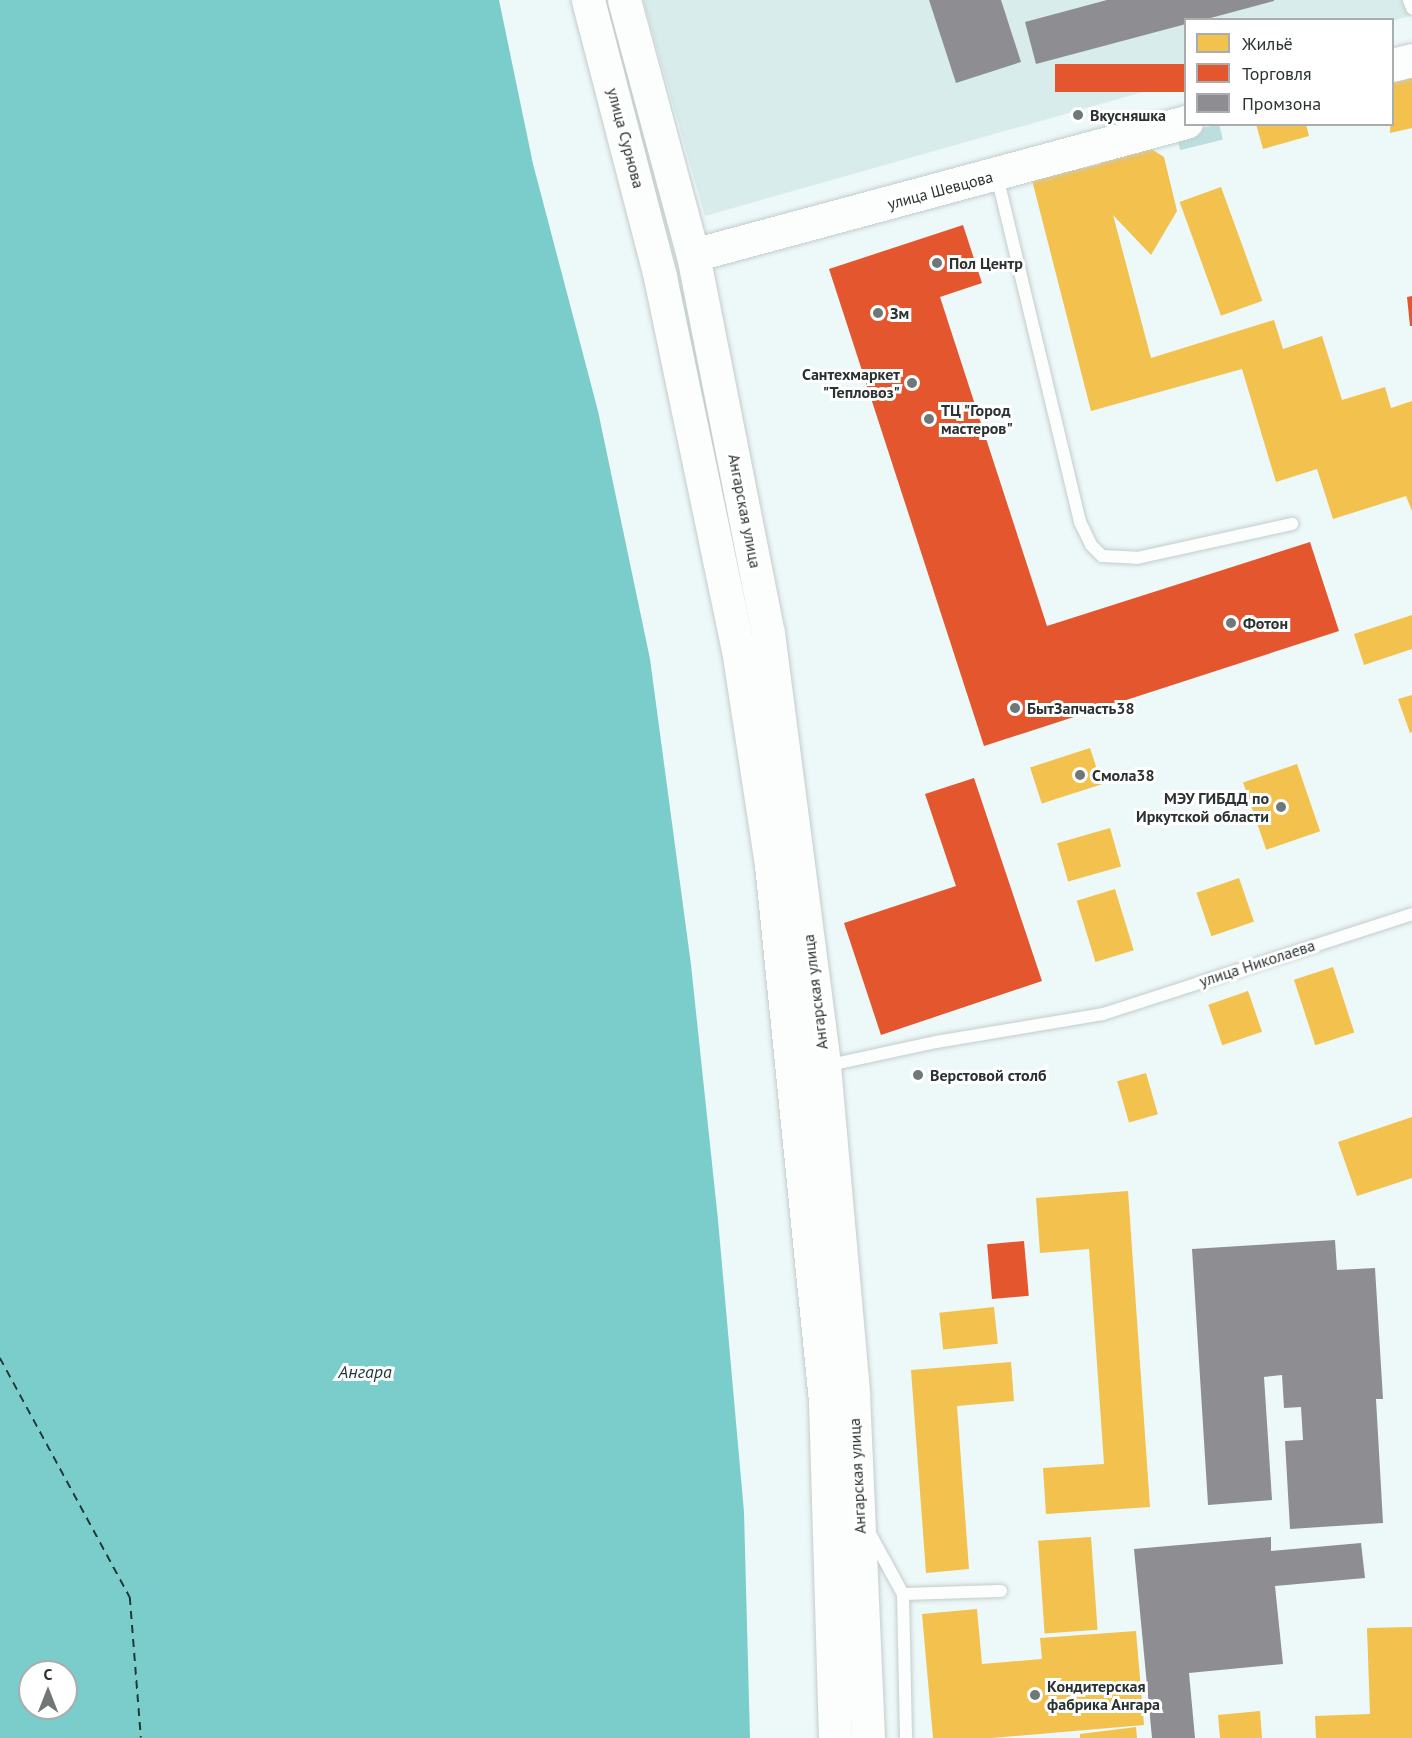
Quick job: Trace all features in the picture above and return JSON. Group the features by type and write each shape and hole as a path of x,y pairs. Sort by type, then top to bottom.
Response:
{"main road":[{"name":"улица Сурнова","path":"588,0 660,277"},
{"name":"улица Сурнова","path":"624,0 693,255"},
{"path":"1394,64 1412,60"},
{"name":"улица Шевцова","path":"693,255 997,175 1184,122"},
{"name":"Ангарская улица","path":"693,255 768,633 824,1066 853,1394 868,1738"},
{"name":"Ангарская улица","path":"660,277 738,649 771,864 825,1401 835,1738"}],"lane":[{"path":"1409,0 1412,8"},
{"path":"997,175 1080,522 1091,545 1102,556 1137,558 1292,524"},
{"name":"улица Николаева","path":"824,1066 936,1042 1103,1014 1412,914"},
{"path":"859,1513 903,1594 906,1738"},
{"path":"903,1594 1000,1591"}],"shaded area":[{"path":"643,0 1412,0 1412,15 1394,21 1394,18 1184,18 1184,80 705,216"}],"water":[{"name":"Ангара","path":"0,0 499,0 533,164 598,411 650,659 691,965 718,1220 744,1512 750,1738 0,1738"}],"building: Жильё":[{"path":"1412,73 1412,128 1390,133 1390,126 1394,126 1394,77"},
{"path":"1257,126 1306,126 1309,136 1263,149"},
{"path":"1140,142 1164,157 1177,211 1151,255 1113,215 1151,358 1274,320 1283,349 1322,336 1342,400 1385,387 1391,408 1412,401 1412,511 1406,496 1333,519 1317,469 1276,482 1242,369 1091,411 1032,180 1100,164 1104,156"},
{"path":"1221,187 1262,301 1221,316 1180,202"},
{"path":"1412,615 1412,649 1364,665 1354,634"},
{"path":"1412,695 1412,732 1410,733 1398,699"},
{"path":"1090,748 1102,784 1042,804 1030,767"},
{"name":"МЭУ ГИБДД по Иркутской области","path":"1297,764 1320,831 1266,850 1243,783"},
{"path":"1110,828 1121,866 1068,882 1057,843"},
{"path":"1239,878 1254,921 1211,936 1196,893"},
{"path":"1115,889 1134,950 1095,962 1077,901"},
{"path":"1333,967 1354,1033 1315,1045 1294,980"},
{"path":"1248,991 1262,1032 1222,1045 1208,1005"},
{"path":"1146,1073 1158,1114 1129,1123 1117,1081"},
{"path":"1412,1117 1412,1178 1357,1196 1338,1142"},
{"path":"1128,1191 1150,1507 1046,1514 1043,1468 1104,1464 1089,1249 1040,1253 1036,1198"},
{"path":"994,1307 998,1344 943,1350 939,1313"},
{"path":"1011,1362 1014,1401 957,1406 969,1569 926,1573 911,1370"},
{"path":"1091,1537 1097,1630 1045,1633 1038,1541"},
{"name":"Кондитерская фабрика Ангара","path":"977,1609 982,1664 1042,1659 1040,1638 1136,1631 1144,1725 991,1738 933,1738 922,1614"},
{"path":"1412,1627 1412,1738 1316,1738 1315,1716 1370,1714 1367,1628"},
{"path":"1260,1711 1262,1738 1220,1738 1218,1715"},
{"path":"1136,1727 1137,1738 1080,1738 1080,1734"}],"building: Торговля":[{"path":"1055,64 1184,64 1184,92 1055,92"},
{"name":"ТЦ \"Город мастеров\"","path":"963,225 982,283 940,297 1047,626 1310,542 1339,631 984,746 829,269"},
{"path":"1412,296 1412,326 1410,326 1407,297"},
{"path":"974,778 1042,981 881,1035 844,923 956,886 925,794"},
{"path":"1024,1241 1029,1296 992,1299 987,1244"}],"building: Промзона":[{"path":"929,0 1001,0 1021,62 956,83"},
{"path":"1107,0 1274,0 1210,18 1184,18 1184,25 1036,64 1025,22"},
{"path":"1335,1240 1337,1270 1375,1268 1383,1399 1376,1399 1383,1523 1290,1529 1285,1441 1303,1440 1301,1407 1284,1408 1282,1375 1264,1377 1272,1500 1208,1505 1192,1249"},
{"path":"1271,1537 1271,1551 1361,1543 1365,1578 1275,1586 1283,1664 1189,1673 1195,1738 1152,1738 1134,1549"}],"building: Прочее":[{"path":"1219,126 1223,140 1180,150 1176,135"}],"ferry route":[{"path":"0,1358 130,1597 141,1738"}],"place":[{"name":"Вкусняшка","path":"1078,115"},
{"name":"Пол Центр","path":"937,263"},
{"name":"Зм","path":"878,313"},
{"name":"Сантехмаркет \"Тепловоз\"","path":"912,383"},
{"name":"ТЦ \"Город мастеров\"","path":"929,419"},
{"name":"Фотон","path":"1231,623"},
{"name":"БытЗапчасть38","path":"1015,708"},
{"name":"Смола38","path":"1080,775"},
{"name":"МЭУ ГИБДД по Иркутской области","path":"1281,807"},
{"name":"Верстовой столб","path":"918,1075"},
{"name":"Кондитерская фабрика Ангара","path":"1035,1695"}]}
